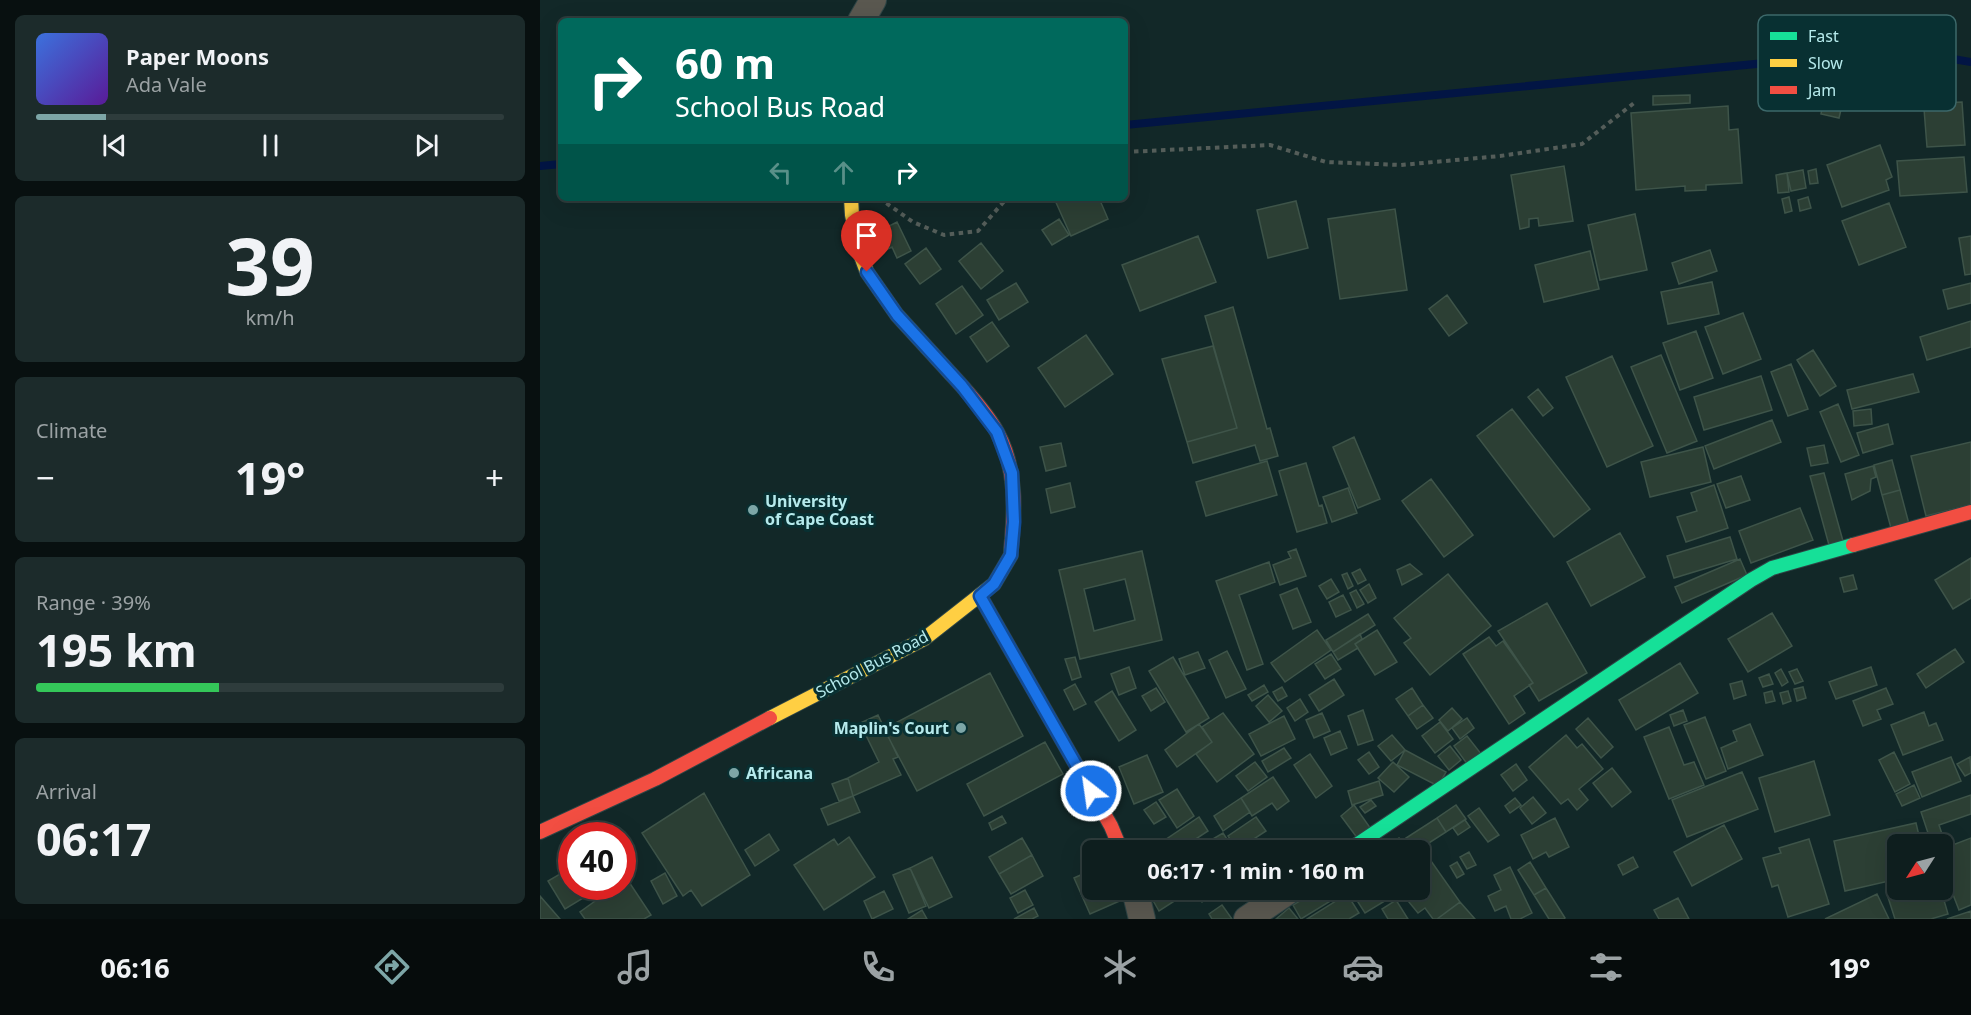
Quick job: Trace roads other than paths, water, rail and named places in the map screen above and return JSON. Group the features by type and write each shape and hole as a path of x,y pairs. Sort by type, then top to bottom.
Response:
{"street":[{"path":"863,18 873,0"},
{"name":"School Bus Road","path":"540,832 655,779 924,639 994,584 1011,555 1014,522 1012,473 997,432 962,386 897,315 867,272 859,251 851,201"},
{"path":"1363,840 1772,568 1971,512"},
{"path":"980,596 1117,840"},
{"path":"1137,900 1142,919"},
{"path":"1247,919 1275,900"}],"waterway":[{"path":"1956,59 1971,62"},
{"path":"1128,125 1758,64"},
{"path":"540,166 558,164"}],"place":[{"name":"University of Cape Coast","path":"753,510"},
{"name":"Maplin's Court","path":"961,728"},
{"name":"Africana","path":"734,773"}]}
